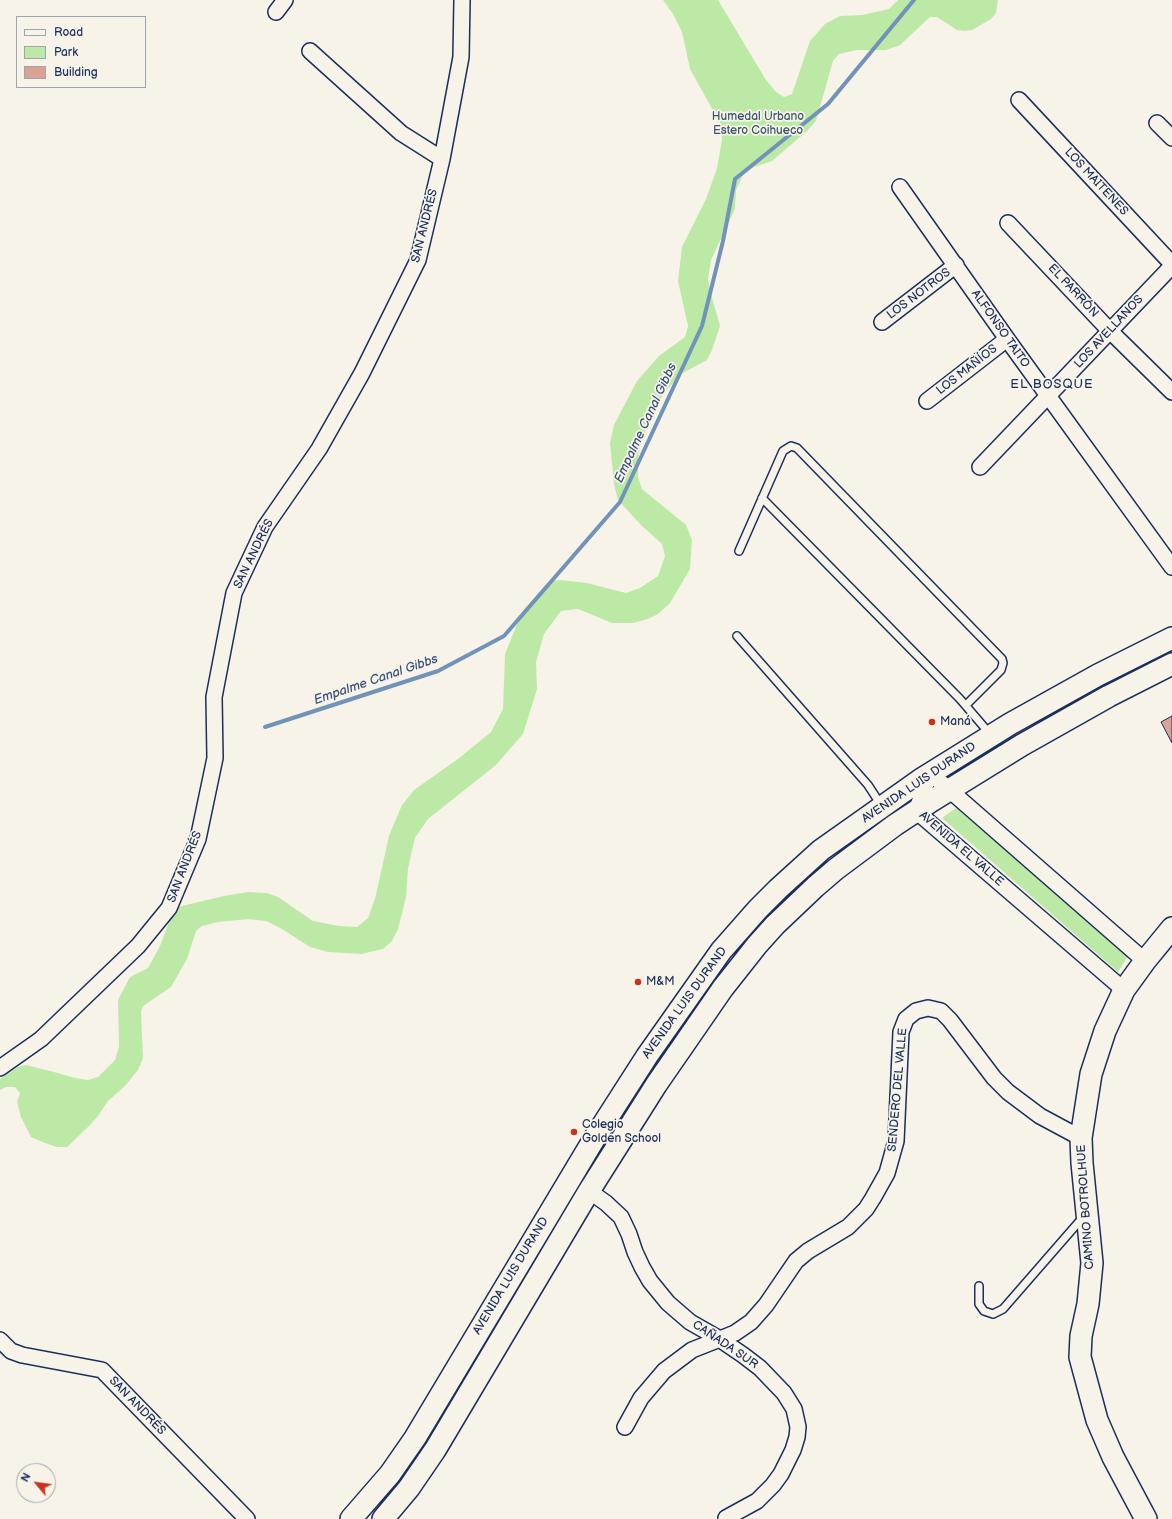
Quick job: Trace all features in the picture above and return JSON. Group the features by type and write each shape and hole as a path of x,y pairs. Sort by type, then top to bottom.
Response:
{"street":[{"name":"SAN ANDRÉS","path":"0,1068 41,1040 138,946 169,908 198,839 214,765 214,697 234,593 264,527 319,449 362,373 418,260 442,159 461,56 462,0"},
{"path":"310,51 401,133 442,159"},
{"name":"LOS MAITENES","path":"1019,100 1172,265"},
{"path":"1157,123 1172,138"},
{"name":"ALFONSO TAITO","path":"900,188 956,265 1048,397 1172,567"},
{"name":"EL PARRÓN","path":"1008,223 1110,331 1172,392"},
{"name":"LOS NOTROS","path":"882,322 956,265"},
{"name":"LOS AVELLANOS","path":"980,467 1172,265"},
{"name":"LOS MAÑÍOS","path":"928,401 1007,339"},
{"name":"AVENIDA LUIS DURAND","path":"351,1519 377,1490 407,1450 596,1134 647,1056 704,974 739,930 778,889 821,850 930,773 991,736 1098,675 1172,638"},
{"name":"AVENIDA LUIS DURAND","path":"383,1519 409,1488 435,1450 620,1140 685,1042 723,988 757,945 794,905 820,882 858,852 916,811 1022,745 1109,696 1172,664"},
{"path":"930,773 1145,961"},
{"name":"AVENIDA EL VALLE","path":"930,773 916,811 1124,990"},
{"name":"CAMINO BOTROLHUE","path":"1146,1519 1114,1458 1097,1420 1080,1357 1081,1336 1088,1304 1092,1263 1081,1138 1091,1074 1105,1031 1124,990 1172,928"},
{"name":"SENDERO DEL VALLE","path":"718,1338 735,1332 752,1322 766,1305 796,1261 808,1251 848,1227 873,1198 887,1172 896,1141 901,1032 906,1019 916,1011 928,1008 941,1011 955,1026 994,1078 1008,1092 1040,1116 1081,1138"},
{"name":"CAÑADA SUR","path":"589,1191 606,1203 621,1217 642,1267 660,1294 677,1312 690,1322 718,1338 760,1368 784,1393 794,1409 798,1427 796,1443 788,1463 764,1495 750,1506 726,1518"},
{"path":"624,1427 641,1398 664,1371 692,1350 718,1338"},
{"name":"SAN ANDRÉS","path":"0,1340 11,1351 102,1370 247,1519"}],"lane":[{"path":"739,551 783,451 791,446 797,448 1002,660 1003,663 1001,670 966,705"},
{"path":"762,498 966,705 991,736"},
{"path":"737,636 868,785 882,806"},
{"path":"979,1286 978,1304 984,1311 993,1314 1003,1309 1088,1212"}],"green space":[{"name":"Humedal Urbano Estero Coihueco","path":"663,0 718,0 766,80 776,92 784,97 792,94 810,41 825,24 840,16 862,15 889,9 898,0 998,0 996,13 991,19 972,30 957,30 937,17 930,17 900,45 886,50 857,50 839,54 833,61 816,121 807,131 772,161 754,167 743,175 736,190 735,209 711,260 708,279 720,326 712,350 707,360 681,374 663,394 642,438 638,457 638,477 642,489 686,525 692,540 690,569 670,603 658,614 648,619 633,623 612,623 578,609 561,611 544,634 536,662 537,689 523,734 496,765 428,819 415,838 408,868 406,897 398,929 392,941 383,949 361,954 328,952 310,947 282,929 266,921 248,919 218,922 202,926 196,931 187,959 171,987 143,1006 141,1011 143,1058 138,1070 125,1086 108,1101 89,1126 67,1147 57,1147 31,1137 21,1117 17,1102 20,1093 15,1087 6,1087 0,1090 0,1079 18,1067 26,1065 75,1078 88,1080 98,1077 115,1060 119,1047 118,1000 130,977 148,968 160,946 171,917 178,907 248,892 267,893 278,897 313,921 339,926 357,927 368,918 375,899 389,836 402,805 414,790 458,759 491,732 503,709 505,654 522,612 547,583 559,580 587,583 626,593 640,588 658,576 665,556 662,544 641,525 618,500 614,484 610,443 614,425 637,381 659,356 685,337 688,326 678,281 682,247 706,199 717,168 722,140 721,125 690,69 682,32 673,14"},
{"path":"956,808 1128,956 1118,972 942,818"}],"building":[{"path":"1172,716 1172,743 1161,722"}],"waterway":[{"name":"Empalme Canal Gibbs","path":"265,727 438,671 504,636 620,502 702,326 723,241 735,179 828,104 914,0"}],"place":[{"name":"Maná","path":"932,722"},
{"name":"M&M","path":"638,982"},
{"name":"Colegio Golden School","path":"574,1132"}],"district":[{"name":"EL BOSQUE","path":"1052,385"}]}
